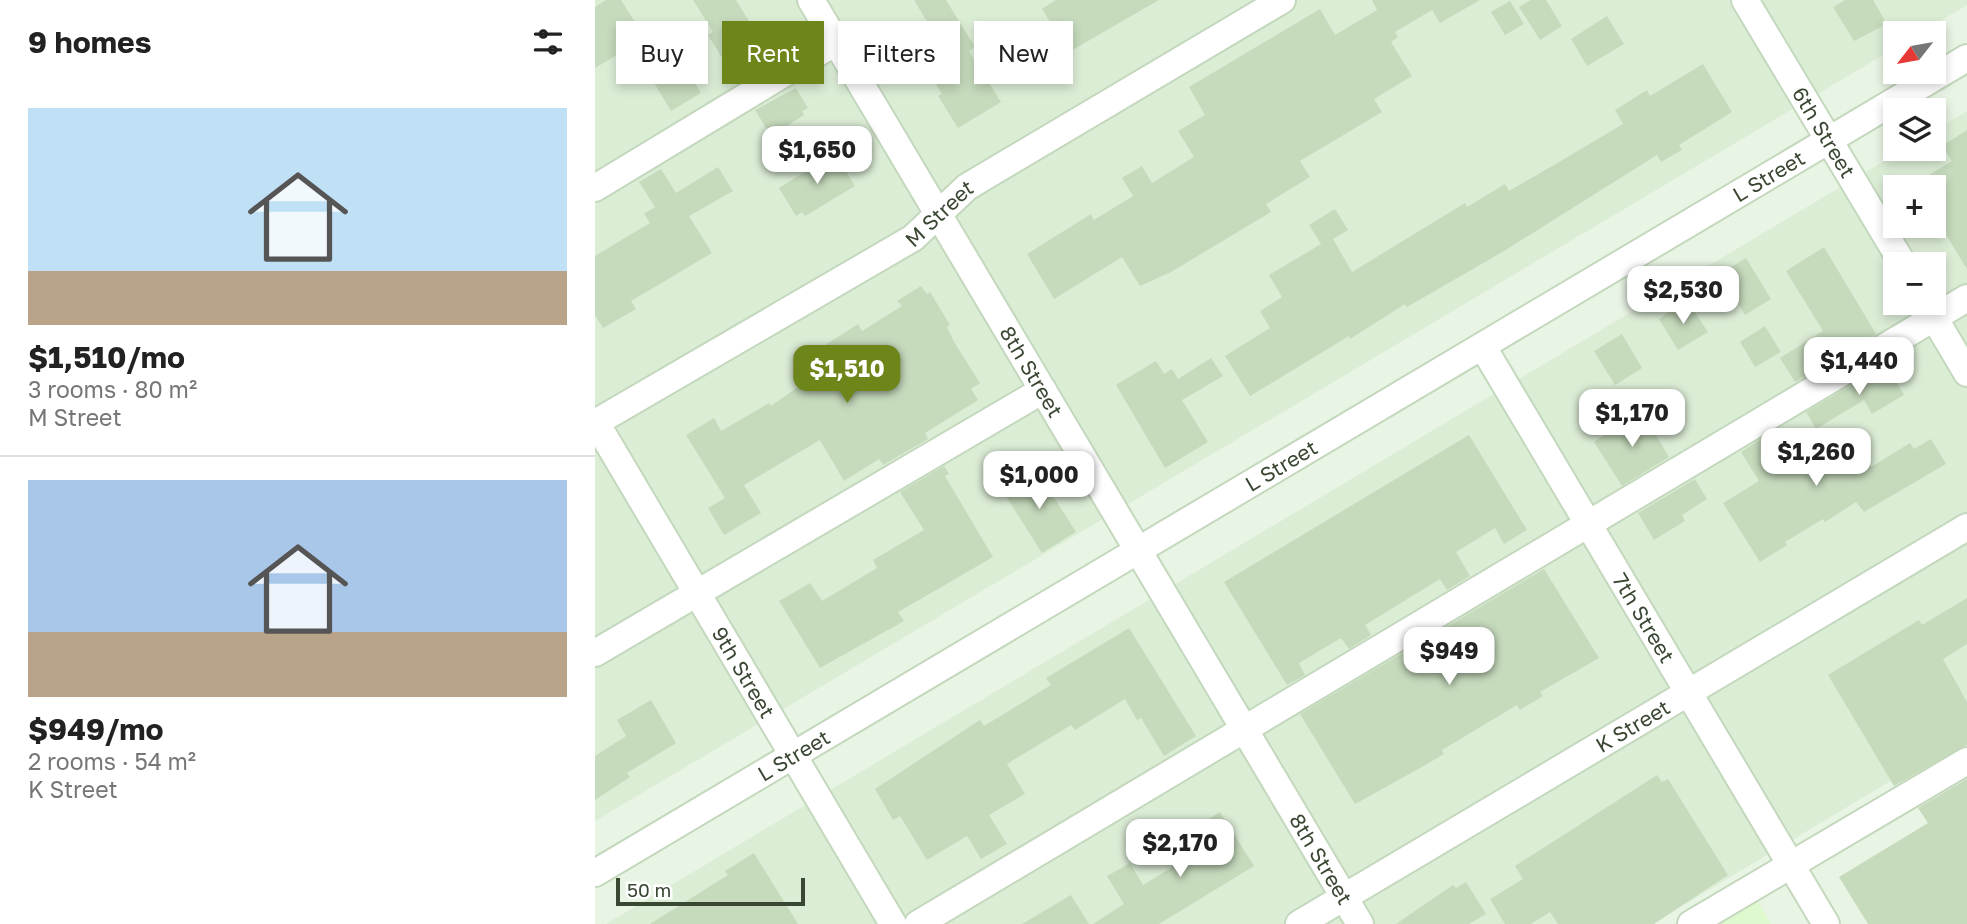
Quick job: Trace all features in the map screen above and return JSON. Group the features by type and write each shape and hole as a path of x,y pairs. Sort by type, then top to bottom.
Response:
{"street":[{"name":"8th Street","path":"811,0 1360,924"},
{"name":"M Street","path":"595,422 913,238 967,187 1282,0"},
{"name":"6th Street","path":"1745,0 1895,252"},
{"path":"595,188 835,42"},
{"name":"L Street","path":"595,873 1830,142 1967,58"},
{"path":"1946,305 1967,298"},
{"path":"918,924 1587,522 1922,315"},
{"path":"1933,315 1967,373"},
{"name":"7th Street","path":"1483,347 1826,924"},
{"path":"595,653 1042,390"},
{"name":"9th Street","path":"595,422 893,924"},
{"name":"K Street","path":"1299,924 1967,527"},
{"path":"1691,924 1967,761"}],"shaded area":[{"path":"595,0 1967,0 1967,5 1940,21 1883,21 1883,55 595,821"},
{"path":"1967,111 1967,735 1652,924 606,924 1884,161 1946,161 1946,124"},
{"path":"1753,894 1771,924 1702,924"}],"building":[{"path":"606,0 621,0 634,21 616,21 616,55 595,68 595,7"},
{"path":"693,0 736,0 749,21 722,21 722,58 708,35 713,32"},
{"path":"914,0 946,0 959,21 927,21"},
{"path":"1056,0 1159,0 1073,50 1073,21 1050,21 1042,9"},
{"path":"1372,0 1480,0 1440,23 1432,10 1395,32 1398,37 1391,42 1412,76 1374,99 1382,112 1300,161 1310,177 1266,204 1271,212 1171,272 1140,286 1122,257 1054,299 1027,254 1091,214 1094,220 1133,196 1122,178 1142,166 1152,183 1194,157 1178,131 1205,115 1189,87 1320,9 1335,35 1377,10"},
{"path":"1531,0 1546,0 1562,26 1540,40 1519,7"},
{"path":"1845,0 1873,0 1885,21 1883,26 1854,41 1833,7"},
{"path":"1510,1 1524,24 1505,35 1491,12"},
{"path":"1607,16 1624,44 1587,66 1571,39"},
{"path":"960,23 974,45 969,51 974,59 974,84 990,84 1001,102 958,128 938,96 942,94 936,84 960,84"},
{"path":"1703,64 1732,112 1679,145 1682,150 1661,162 1657,155 1504,251 1407,307 1405,304 1250,396 1225,356 1270,328 1260,311 1282,297 1269,275 1321,244 1309,225 1335,209 1348,230 1333,239 1352,272 1465,203 1467,207 1505,184 1509,191 1559,162 1623,124 1615,110 1647,90 1650,96"},
{"path":"655,84 696,84 701,93 671,111"},
{"path":"796,88 808,108 802,111 804,115 771,136 755,110"},
{"path":"1967,130 1967,269 1946,235 1946,175 1929,175 1952,161 1946,152 1946,143"},
{"path":"835,153 855,186 805,216 802,212 796,216 779,188"},
{"path":"718,167 733,191 689,216 712,253 631,301 636,309 603,328 595,315 595,256 650,223 644,214 655,207 639,182 661,169 676,193"},
{"path":"1824,247 1876,334 1795,382 1780,358 1823,331 1786,271"},
{"path":"1746,258 1771,299 1745,315 1720,274"},
{"path":"921,286 927,294 930,292 950,325 947,327 954,342 980,383 971,389 978,400 925,433 928,439 883,465 879,459 844,481 820,440 744,485 761,513 724,535 708,508 725,498 686,435 714,418 721,431 769,403 771,406 808,380 801,369 812,362 808,356 858,324 862,331 902,306 897,301"},
{"path":"1683,302 1687,308 1690,305 1708,332 1678,350 1659,319"},
{"path":"1765,326 1781,352 1755,367 1740,342"},
{"path":"1622,334 1642,368 1615,385 1594,351"},
{"path":"1211,358 1223,376 1182,400 1208,442 1165,468 1116,385 1156,361 1164,374 1172,369 1178,379"},
{"path":"1892,361 1895,365 1888,368 1904,395 1872,414 1864,400 1816,429 1806,412"},
{"path":"1641,410 1669,457 1622,486 1594,442"},
{"path":"1800,428 1827,471 1860,450 1871,467 1910,443 1914,449 1931,439 1946,464 1864,512 1856,502 1825,522 1823,519 1785,542 1787,545 1760,562 1723,503 1759,481 1741,452 1764,437 1770,447"},
{"path":"1469,435 1527,530 1504,544 1495,528 1456,552 1470,576 1447,590 1440,579 1365,625 1371,635 1349,649 1341,638 1299,663 1305,675 1287,685 1224,582"},
{"path":"944,466 949,474 945,476 993,557 898,612 904,621 820,668 779,601 810,583 822,601 877,568 873,560 924,530 900,492"},
{"path":"1036,469 1076,532 1042,553 1002,490"},
{"path":"1695,479 1707,499 1682,515 1685,521 1654,540 1638,513"},
{"path":"1544,569 1599,658 1540,692 1543,696 1520,710 1517,705 1442,750 1444,754 1355,804 1300,714"},
{"path":"1967,598 1967,644 1943,659 1967,702 1967,745 1894,786 1828,675 1919,620 1922,625"},
{"path":"1129,628 1196,736 1164,756 1141,718 1137,720 1125,699 1075,730 1071,725 1007,764 1025,794 989,815 1007,844 981,859 967,836 927,860 900,816 893,820 875,789 980,720 984,726 1051,685 1046,678"},
{"path":"651,700 676,743 627,773 630,777 595,800 595,756 626,736 617,720"},
{"path":"1657,775 1662,782 1668,779 1728,875 1654,924 1558,924 1550,912 1531,924 1505,924 1490,899 1523,879 1515,866"},
{"path":"1967,779 1967,924 1868,924 1839,877 1928,823 1918,808"},
{"path":"1220,812 1254,866 1159,924 1093,924 1124,904 1107,876 1130,863 1143,885 1210,844 1198,826"},
{"path":"754,853 798,924 650,924 728,875 725,871"},
{"path":"1466,882 1486,914 1469,924 1396,924 1453,885 1456,888"},
{"path":"1071,895 1089,924 1022,924"}]}
